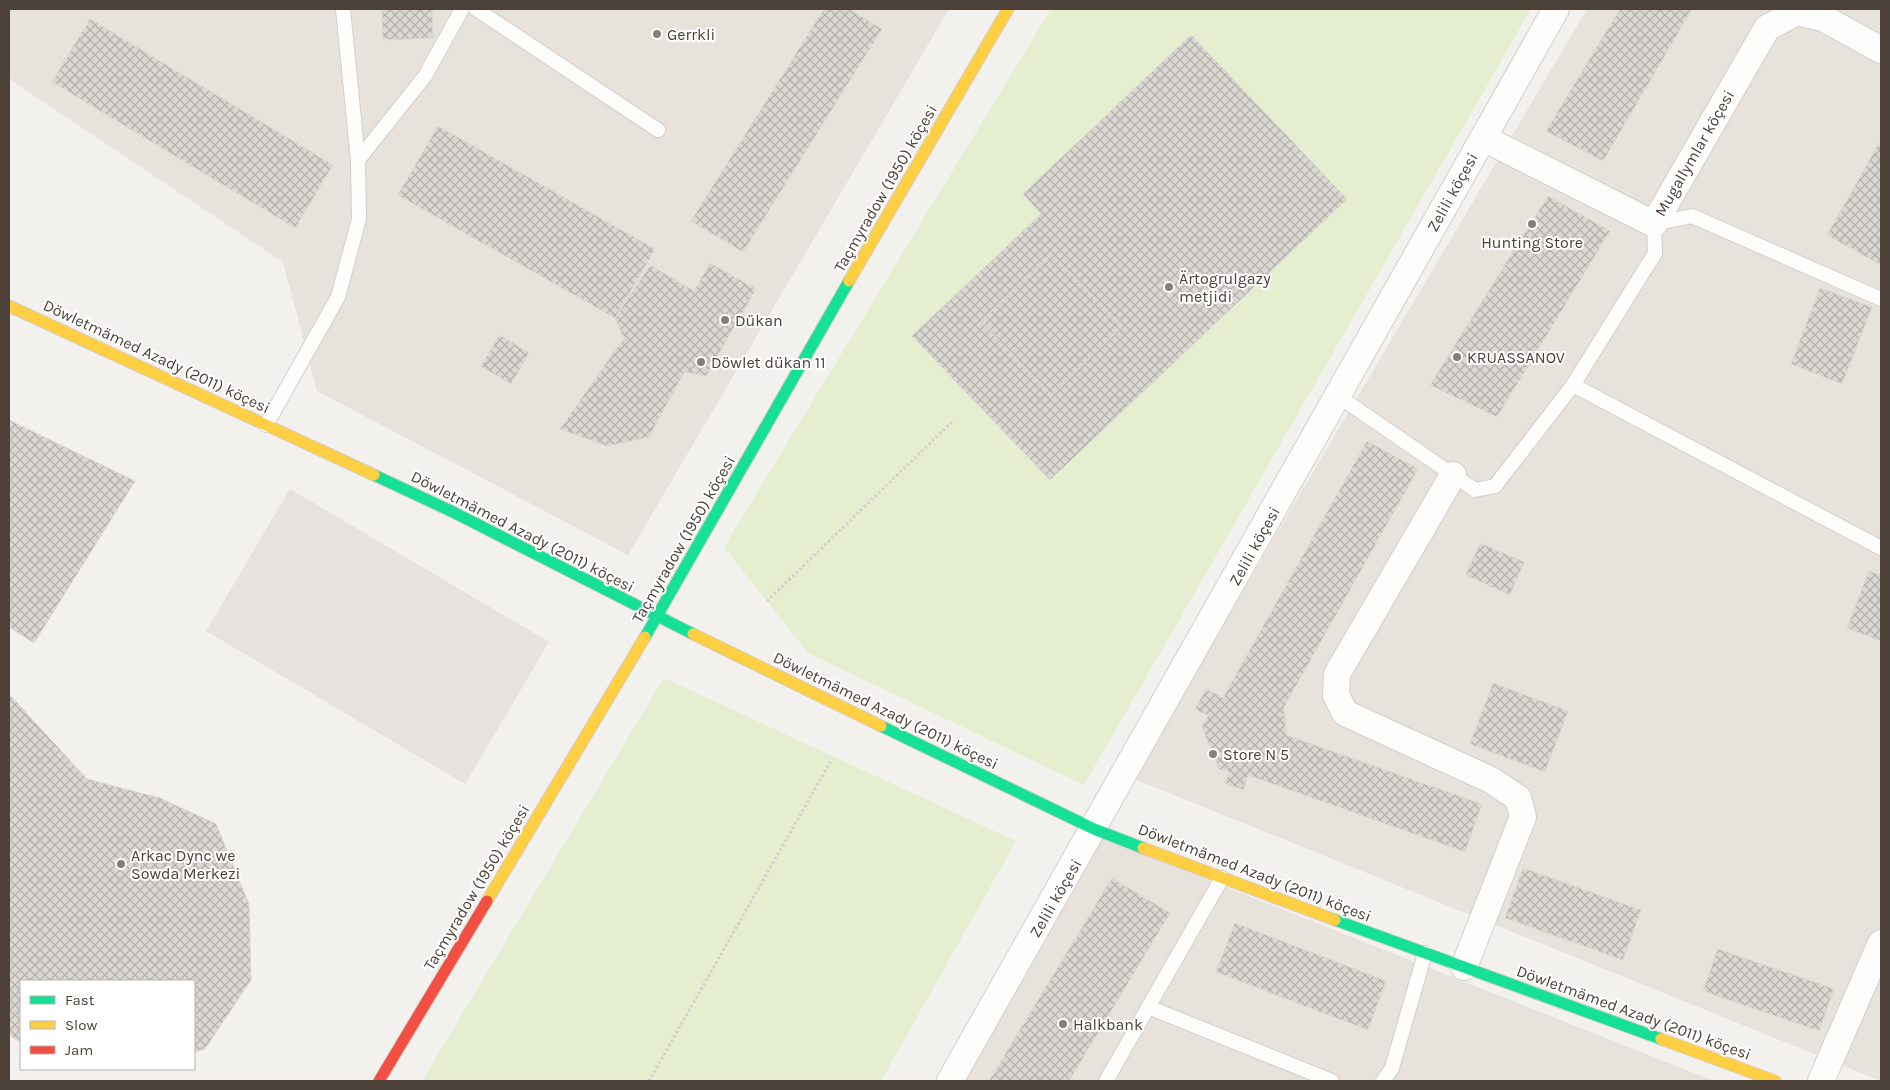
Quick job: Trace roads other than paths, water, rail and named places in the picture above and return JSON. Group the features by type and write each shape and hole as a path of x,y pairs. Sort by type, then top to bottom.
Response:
{"street":[{"name":"Taçmyradow (1950) köçesi","path":"379,1081 657,617 841,295 1008,9"},
{"name":"Zelili köçesi","path":"950,1081 1556,9"},
{"name":"Mugallymlar köçesi","path":"1483,138 1654,224 1766,28 1797,12 1823,18 1881,50"},
{"name":"Döwletmämed Azady (2011) köçesi","path":"9,306 453,512 657,617 1094,829 1222,878 1775,1081"},
{"path":"1453,475 1337,674 1336,695 1346,713 1491,780 1518,798 1523,817 1464,967"},
{"path":"1821,1081 1881,943"}],"lane":[{"path":"266,424 338,296 359,219 358,160 342,9"},
{"path":"358,160 424,76 462,9"},
{"path":"476,9 658,130"},
{"path":"1338,396 1475,490 1495,486 1573,385 1656,253 1654,224 1692,216 1881,299"},
{"path":"1573,385 1881,548"},
{"path":"1106,1081 1222,878"},
{"path":"1382,1081 1392,1068 1425,953"},
{"path":"1148,1007 1332,1081"}],"place":[{"name":"Gerrkli","path":"657,34"},
{"name":"Hunting Store","path":"1532,224"},
{"name":"Ärtogrulgazy metjidi","path":"1169,287"},
{"name":"Dükan","path":"725,320"},
{"name":"KRUASSANOV","path":"1457,357"},
{"name":"Döwlet dükan 11","path":"701,362"},
{"name":"Store N 5","path":"1213,754"},
{"name":"Arkac Dync we Sowda Merkezi","path":"121,864"},
{"name":"Halkbank","path":"1063,1024"}]}
